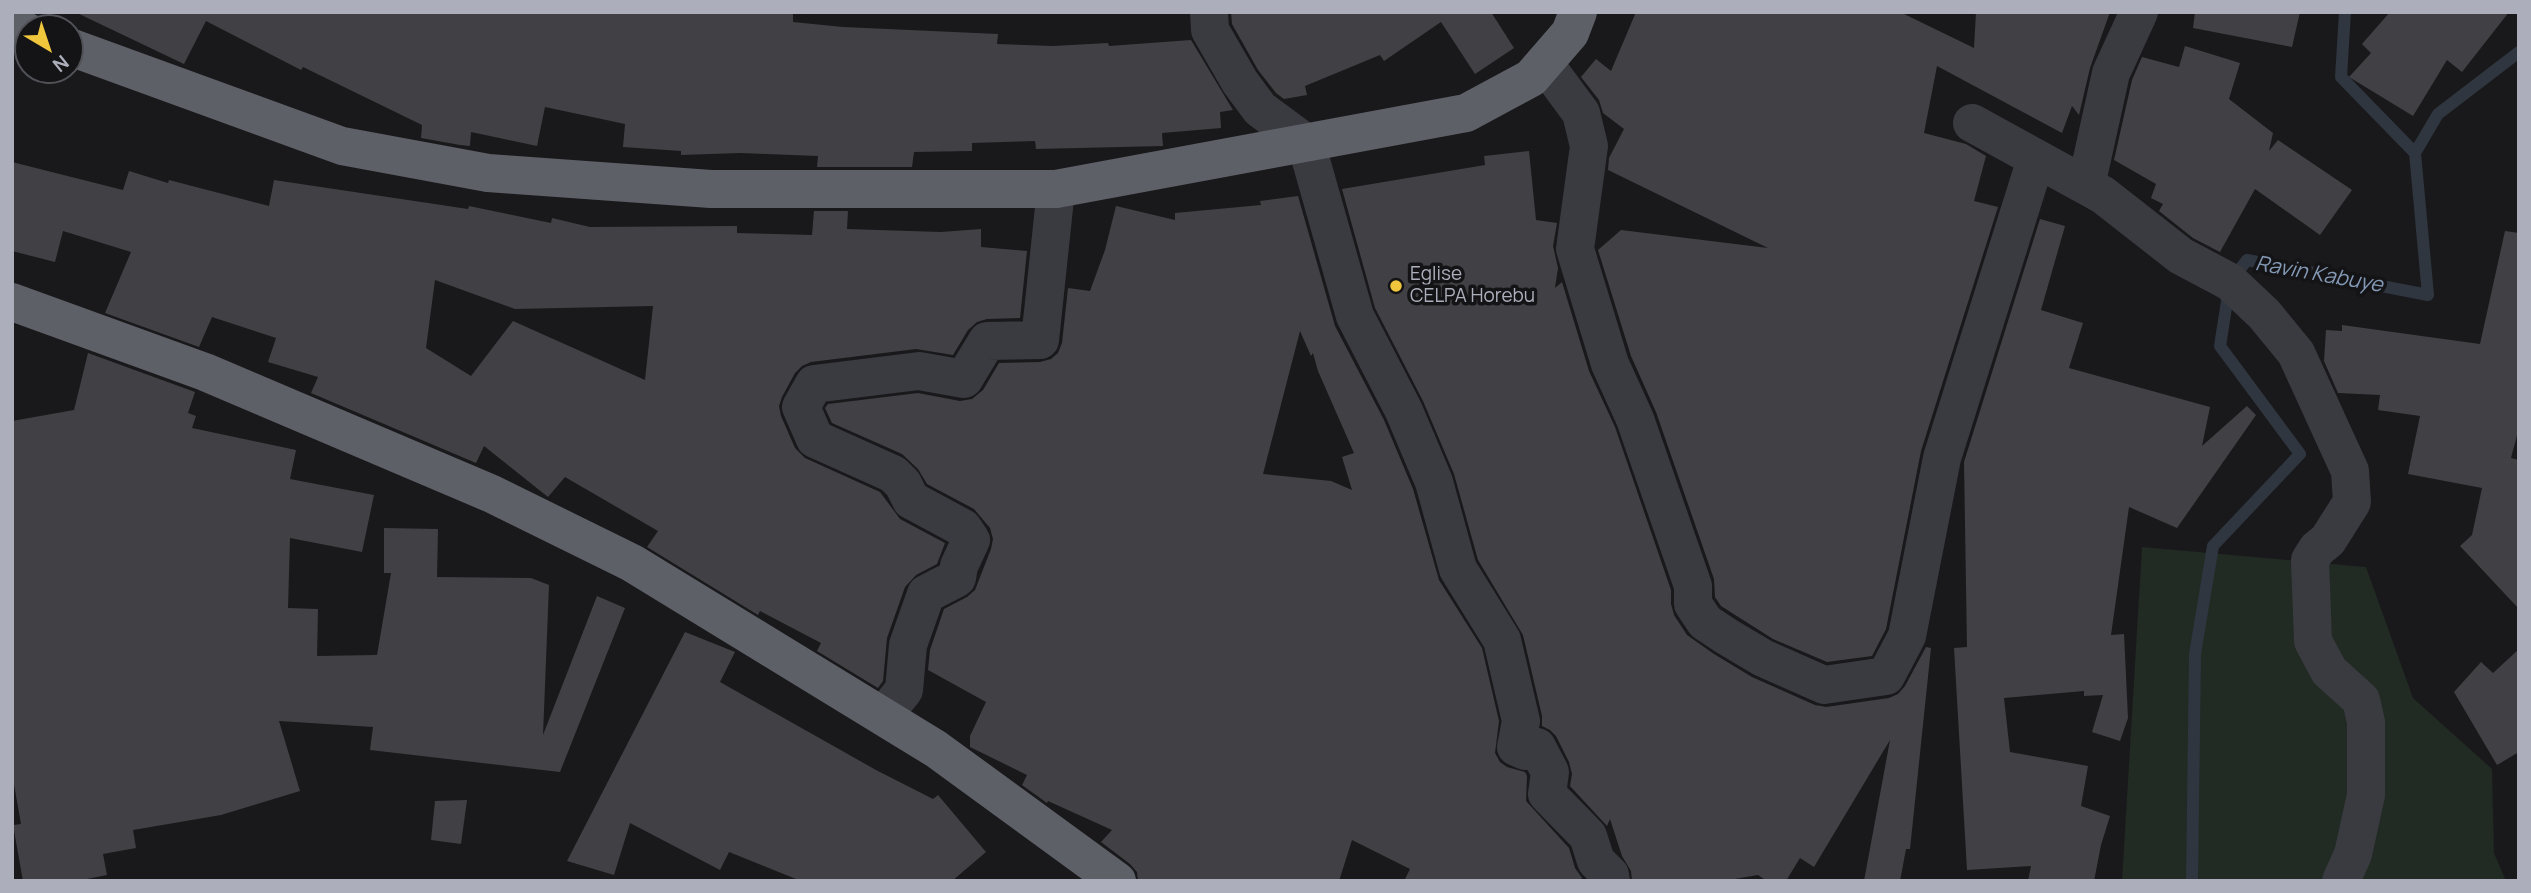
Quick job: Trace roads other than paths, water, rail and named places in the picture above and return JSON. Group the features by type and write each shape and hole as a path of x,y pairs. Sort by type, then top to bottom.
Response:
{"highway":[{"path":"84,52 342,146 488,173 711,189 1056,190 1466,113 1531,78 1570,33 1578,12"},
{"path":"12,302 205,372 492,494 632,564 936,748 1117,881"}],"street":[{"path":"1209,12 1210,30 1240,82 1260,109 1306,143 1355,316 1404,411 1434,482 1458,569 1502,640 1521,721 1516,747 1525,751 1537,747 1550,772 1547,794 1588,836 1595,861 1610,875 1611,881"},
{"path":"2086,186 2111,73 2139,12"},
{"path":"1544,63 1581,113 1589,146 1575,249 1610,364 1635,419 1693,586 1693,604 1705,622 1726,636 1763,657 1824,685 1886,676 1907,636 1942,458 2036,159"},
{"path":"1972,123 2103,194 2181,256 2230,282 2264,314 2296,353 2350,471 2352,502 2328,540 2317,549 2310,560 2313,641 2329,671 2361,700 2366,722 2366,795 2353,855 2341,881"},
{"path":"883,716 904,690 908,645 926,594 957,579 959,566 971,540 963,528 911,500 893,474 815,439 801,407 814,384 919,372 964,379 987,341 1040,340 1056,190"}],"waterway":[{"name":"Ravin Kabuye","path":"2192,881 2195,654 2213,546 2300,454 2220,346 2230,282 2247,260 2428,295 2415,153 2341,77 2345,12"},
{"path":"2415,153 2438,114 2519,52"}],"place":[{"name":"Eglise CELPA Horebu","path":"1396,286"}]}
